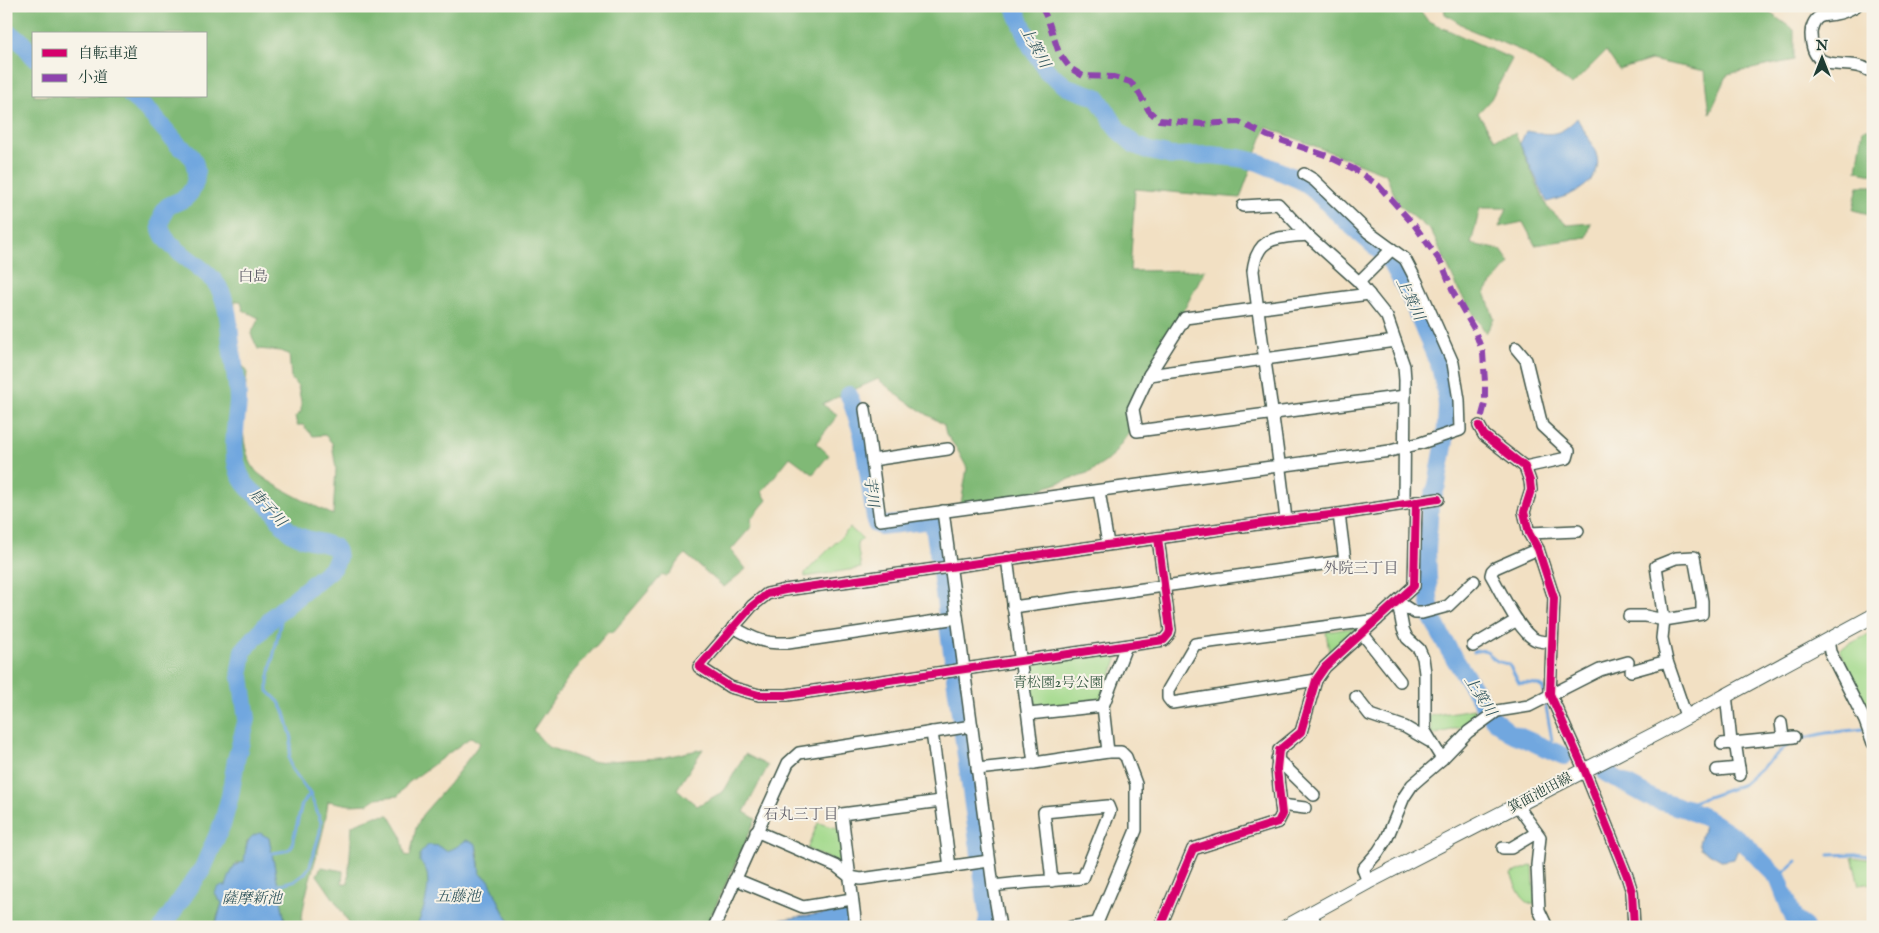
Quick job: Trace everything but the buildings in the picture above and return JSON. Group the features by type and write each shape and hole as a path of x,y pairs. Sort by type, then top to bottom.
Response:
{"main road":[{"name":"箕面池田線","path":"1286,927 1314,920 1368,882 1656,733 1873,616"}],"street":[{"path":"1856,6 1846,11 1819,17 1814,22 1811,32 1813,45 1816,54 1827,64 1861,66 1868,70 1873,68"},
{"path":"865,410 880,520 1390,451 1451,433 1459,400 1453,363 1409,267 1405,260 1387,254 1368,232 1314,180 1304,174"},
{"path":"1160,927 1193,849 1278,822 1282,814 1277,760 1279,750 1301,732 1316,680 1325,667 1398,602 1414,585 1405,447 1404,366 1387,318 1359,282 1278,204 1243,206"},
{"path":"1286,520 1253,271 1254,259 1261,246 1269,240 1307,234"},
{"path":"1359,282 1387,254"},
{"path":"1369,294 1185,318 1149,375 1133,410 1137,431 1405,396"},
{"path":"1149,375 1395,341"},
{"path":"1516,348 1526,360 1542,426 1569,451 1567,458 1525,467"},
{"path":"1479,426 1484,435 1525,467 1530,481 1531,490 1524,512 1528,533 1538,549 1554,598 1550,694 1584,769 1627,876 1632,892 1634,927"},
{"path":"872,460 948,449"},
{"path":"1100,491 1108,544"},
{"path":"1158,538 1170,630 1167,637 1161,641 787,695 759,695 730,687 699,667 752,606 767,594 951,566 1434,500"},
{"path":"943,511 964,668 965,727 977,769 1000,927"},
{"path":"1013,607 1345,561 1340,514"},
{"path":"1528,533 1578,531"},
{"path":"1538,549 1495,568 1491,572 1508,607 1534,640 1552,642"},
{"path":"1629,616 1645,616 1664,620 1702,614 1702,601 1694,557 1676,558 1656,566 1664,620 1662,638 1667,661 1686,716"},
{"path":"1008,558 1034,763"},
{"path":"1398,602 1415,613 1430,611 1451,604 1474,581"},
{"path":"1398,602 1405,634 1419,649 1423,658 1425,673 1424,728 1429,741 1442,760"},
{"path":"733,627 755,640 770,644 788,644 958,618"},
{"path":"1316,680 1172,703 1168,698 1168,690 1196,644 1377,620"},
{"path":"1473,646 1517,620"},
{"path":"1362,633 1400,681"},
{"path":"1828,640 1830,652 1865,721 1873,743"},
{"path":"1108,752 1103,706 1126,646"},
{"path":"1368,882 1363,869 1387,838 1404,797 1421,776 1442,760 1468,732 1497,711 1529,706 1600,670 1667,661"},
{"path":"1726,694 1726,743"},
{"path":"1356,697 1370,715 1405,727 1429,741"},
{"path":"1029,714 1103,706"},
{"path":"1726,743 1788,737 1781,723"},
{"path":"714,927 788,763 799,753 965,727"},
{"path":"932,732 950,867"},
{"path":"1717,770 1740,771 1736,748 1726,743"},
{"path":"977,769 1108,752 1121,752 1126,756 1136,784 1136,830 1097,923 1071,927"},
{"path":"1277,760 1314,795"},
{"path":"856,927 842,814 941,801"},
{"path":"1281,805 1305,808"},
{"path":"1517,805 1540,837 1537,865 1539,910 1546,927"},
{"path":"993,886 1028,881 1052,881 1082,878 1110,811 1108,806 1044,812 1052,881"},
{"path":"756,831 836,866 850,876 861,879 989,861"},
{"path":"1503,848 1511,848 1536,833"},
{"path":"735,879 803,907 852,899"}],"green space":[{"path":"6,6 1417,6 1428,21 1512,59 1491,99 1478,113 1495,139 1515,133 1547,207 1567,225 1591,223 1587,237 1535,245 1523,222 1499,227 1507,208 1480,208 1471,244 1501,250 1510,263 1485,292 1494,319 1486,333 1459,291 1432,232 1398,204 1386,174 1266,127 1240,198 1135,189 1130,271 1205,270 1142,389 1131,430 1110,459 1090,472 1021,496 961,504 967,468 946,434 944,425 904,400 878,379 822,404 838,415 816,443 829,455 813,474 790,457 762,492 767,500 751,519 752,526 731,550 746,569 724,587 685,554 667,576 662,575 613,632 608,632 568,678 533,730 548,747 591,762 661,758 703,749 677,789 697,806 724,791 745,754 768,766 744,812 756,819 706,927 513,927 503,911 489,880 480,874 478,849 459,846 450,850 442,849 426,866 428,873 427,897 423,913 416,927 351,927 317,875 321,867 343,871 342,883 348,884 352,825 376,816 389,815 401,835 405,855 410,856 416,828 422,815 450,783 480,743 471,737 408,783 398,796 377,798 368,804 350,805 328,801 323,833 306,895 301,927 286,927 269,838 247,841 244,863 235,865 226,886 217,898 222,903 214,927 21,927 8,921 6,918","holes":["235,301 241,301 243,310 259,318 251,334 258,349 280,351 289,354 291,378 298,387 301,401 301,412 295,417 297,425 303,425 313,436 325,435 332,443 336,469 333,515 269,481 255,470 249,459 245,448 243,422 247,371 239,361 234,321"]},
{"path":"1444,6 1760,6 1794,30 1794,60 1728,74 1710,113 1705,71 1651,60 1619,70 1606,51 1572,85 1522,51 1469,29 1445,14"},
{"path":"1863,129 1873,129 1873,174 1857,171"},
{"path":"1858,186 1873,186 1873,215 1853,210"},
{"path":"850,528 863,539 857,543 861,568 805,577 805,573"},
{"path":"1357,627 1359,632 1330,657 1326,632"},
{"path":"1873,632 1873,716 1840,649"},
{"name":"青松園2号公園","path":"1109,653 1118,658 1101,699 1043,708 1034,703 1027,672 1031,663"},
{"path":"1474,709 1477,720 1469,725 1432,735 1429,716"},
{"path":"818,823 841,829 844,860 841,864 807,849"},
{"path":"1852,857 1873,860 1873,883 1859,885"},
{"path":"1533,865 1535,905 1522,897 1511,874"}],"water":[{"path":"1577,118 1596,152 1597,167 1595,175 1582,188 1564,197 1547,202 1520,144 1526,131 1548,134 1560,132"},
{"path":"1704,826 1739,847 1734,859 1723,861 1700,848 1699,843"},
{"name":"薩摩新池","path":"260,833 269,838 286,927 215,927 222,903 215,894 217,889 220,886 226,886 234,867 244,862 249,840"},
{"name":"五藤池","path":"467,840 476,844 480,874 489,880 503,911 513,927 416,927 425,903 428,884 425,868 420,862 420,854 428,845 439,846 446,851 455,848"},
{"path":"848,910 851,927 753,927 755,923"}],"waterway":[{"name":"上箕川","path":"1014,6 1031,46 1047,71 1067,87 1097,97 1118,130 1135,145 1172,156 1211,155 1258,162 1300,180 1314,190 1392,264 1409,295 1440,367 1446,394 1445,441 1437,485 1430,504 1427,551 1429,598 1432,618 1449,650 1493,719 1509,732 1564,756"},
{"name":"唐子川","path":"6,32 20,40 32,55"},
{"name":"唐子川","path":"134,98 146,108 180,147 187,151 195,164 196,179 194,186 185,198 167,207 161,219 161,230 174,247 214,281 226,305 238,401 234,450 242,479 248,488 272,509 290,532 334,547 338,555 336,563 332,568 275,615 243,651 240,670 247,719 223,822 203,868 162,927"},
{"name":"芋川","path":"849,395 862,432 876,524 880,526 933,520 939,558"},
{"name":"芋川","path":"941,573 947,614"},
{"path":"278,885 296,880 310,866 321,822 310,794 291,768 289,758 292,739 285,713 279,702 268,691 268,681 284,607"},
{"name":"芋川","path":"948,625 954,666"},
{"path":"1473,652 1484,650 1497,661 1509,664 1519,683 1537,684 1543,688 1544,694"},
{"name":"芋川","path":"955,678 980,855"},
{"path":"1545,701 1552,740"},
{"path":"1680,807 1685,800 1693,802 1742,785 1792,741 1826,733 1863,729"},
{"name":"上箕川","path":"1553,748 1554,752"},
{"name":"上箕川","path":"1606,773 1653,799 1706,818 1737,838 1778,878 1794,919 1805,927"},
{"path":"273,853 291,848 302,804 310,794"},
{"name":"上箕川","path":"1713,830 1716,824"},
{"name":"上箕川","path":"1721,835 1725,829"},
{"path":"1829,855 1856,854 1873,857"},
{"path":"1778,878 1797,861"},
{"name":"芋川","path":"982,870 988,918 986,927"}],"marked path":[{"path":"1041,6 1048,20 1059,53 1070,68 1083,76 1114,77 1130,82 1136,88 1149,111 1159,120 1204,124 1239,122 1268,136 1325,155 1354,169 1378,185 1415,226 1442,264 1454,294 1474,329 1483,353 1485,382 1485,404 1479,426"}],"cycle path":[{"path":"1479,426 1484,435 1525,467 1530,481 1531,490 1524,512 1529,533 1538,549 1554,598 1550,694 1584,769 1627,876 1632,892 1634,927"},
{"path":"1158,538 1170,630 1164,640 787,695 759,695 730,687 699,667 752,606 767,594 785,590 1286,520 1339,514 1438,499"},
{"path":"1160,927 1193,849 1278,822 1282,814 1277,769 1279,750 1301,732 1316,680 1325,667 1414,586 1416,502"}],"district":[{"name":"白島","path":"253,276"},
{"name":"外院三丁目","path":"1361,568"},
{"name":"石丸三丁目","path":"801,814"}]}
